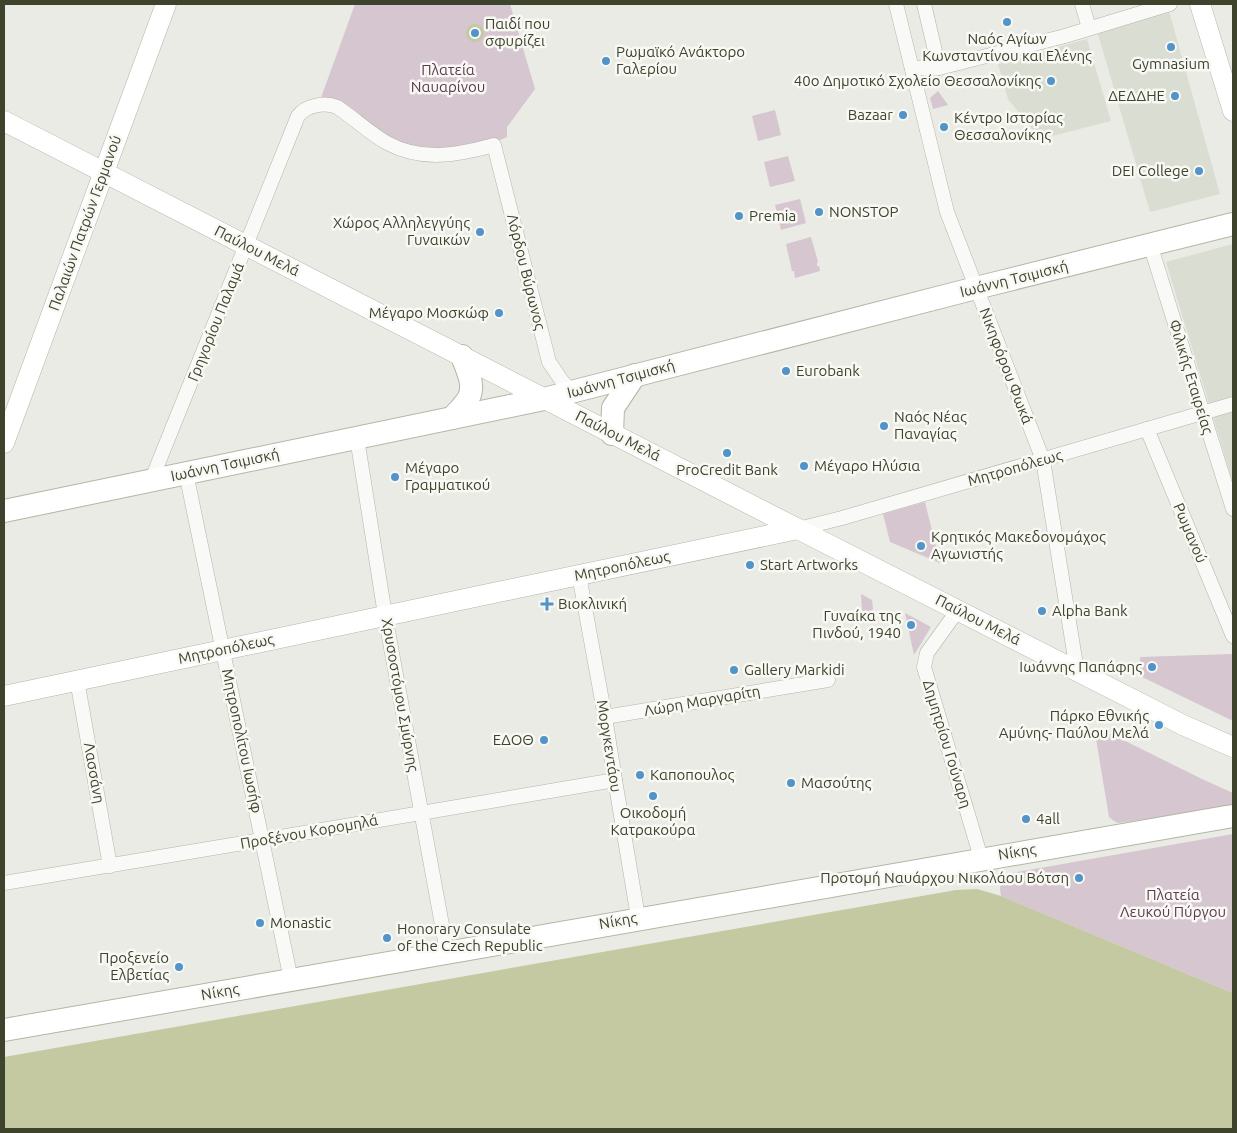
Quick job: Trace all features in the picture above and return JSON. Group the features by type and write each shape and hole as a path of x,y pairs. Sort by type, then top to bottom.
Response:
{"main road":[{"name":"Παλαιών Πατρών Γερμανού","path":"4,443 166,4"},
{"path":"1200,4 1233,111"},
{"name":"Παύλου Μελά","path":"4,121 798,529 1183,725 1233,747"},
{"name":"Ιωάννη Τσιμισκή","path":"4,511 544,399 1233,224"},
{"path":"452,418 468,400 470,392 470,378 462,356"},
{"path":"612,434 613,408 635,375"},
{"name":"Μητροπόλεως","path":"4,696 798,529"},
{"name":"Νίκης","path":"4,1030 638,917 1233,816"}],"street":[{"name":"Νικηφόρου Φωκά","path":"896,4 947,212 1043,460 1077,670"},
{"path":"924,4 939,68"},
{"path":"1082,4 1089,28"},
{"path":"912,68 939,68 1065,36 1170,4"},
{"name":"Λόρδου Βύρωνος","path":"306,109 330,104 336,106 385,142 406,152 437,156 462,153 494,145 549,362 572,392"},
{"name":"Γρηγορίου Παλαμά","path":"151,480 298,116 306,109"},
{"name":"Φιλικής Εταιρείας","path":"1150,244 1233,509"},
{"name":"Μητροπόλεως","path":"798,529 842,518 1233,404"},
{"name":"Ρωμανού","path":"1147,430 1233,636"},
{"name":"Χρυσοστόμου Σμύρνης","path":"357,438 385,616 447,952"},
{"name":"Μητροπολίτου Ιωσήφ","path":"186,473 291,980"},
{"name":"Μοργκεντάου","path":"578,575 606,717 638,917"},
{"name":"Δημητρίου Γούναρη","path":"958,610 927,653 924,667 981,858"},
{"name":"Λασσάνη","path":"78,680 110,866"},
{"name":"Λώρη Μαργαρίτη","path":"606,717 828,680"},
{"name":"Προξένου Κορομηλά","path":"4,883 615,780"}],"shaded area":[{"path":"1169,11 1220,194 1150,212 1098,34"},
{"path":"471,24 479,24 484,29 482,40 471,42 466,37 466,29"},
{"name":"40o Δημοτικό Σχολείο Θεσσαλονίκης","path":"1087,39 1111,121 1040,139 1008,99 998,64"},
{"path":"1233,244 1233,483 1166,262"},
{"path":"977,889 1001,896 1233,993 1233,1129 4,1129 4,1057 956,890"}],"green space":[{"name":"Πλατεία Ναυαρίνου","path":"355,4 510,4 535,89 507,127 507,137 477,150 406,152 346,112 318,106"},
{"path":"938,91 948,105 933,109 930,98"},
{"path":"775,110 781,135 758,141 752,116"},
{"path":"788,156 795,181 770,187 764,162"},
{"path":"800,199 806,223 781,230 775,205"},
{"path":"811,237 818,262 817,266 819,266 820,271 795,278 786,244"},
{"path":"925,502 940,563 890,542 883,514"},
{"path":"861,594 872,600 873,609 863,624"},
{"path":"905,613 931,627 914,655"},
{"path":"1233,654 1233,721 1140,676 1140,657"},
{"path":"1102,731 1233,793 1233,807 1118,823 1114,821 1109,817 1096,739"},
{"name":"Πλατεία Λευκού Πύργου","path":"1233,834 1233,993 1001,896 1001,875"}],"place":[{"name":"Ναός Αγίων Κωνσταντίνου και Ελένης","path":"1007,22"},
{"name":"Παιδί που σφυρίζει","path":"475,33"},
{"name":"Gymnasium","path":"1171,47"},
{"name":"Ρωμαϊκό Ανάκτορο Γαλερίου","path":"606,61"},
{"name":"40o Δημοτικό Σχολείο Θεσσαλονίκης","path":"1051,81"},
{"name":"ΔΕΔΔΗΕ","path":"1175,96"},
{"name":"Bazaar","path":"903,115"},
{"name":"Κέντρο Ιστορίας Θεσσαλονίκης","path":"944,127"},
{"name":"DEI College","path":"1199,171"},
{"name":"NONSTOP","path":"819,212"},
{"name":"Premia","path":"739,216"},
{"name":"Χώρος Αλληλεγγύης Γυναικών","path":"480,232"},
{"name":"Μέγαρο Μοσκώφ","path":"499,313"},
{"name":"Eurobank","path":"786,371"},
{"name":"Ναός Νέας Παναγίας","path":"884,426"},
{"name":"ProCredit Bank","path":"727,453"},
{"name":"Μέγαρο Ηλύσια","path":"804,466"},
{"name":"Μέγαρο Γραμματικού","path":"395,477"},
{"name":"Κρητικός Μακεδονομάχος Αγωνιστής","path":"921,546"},
{"name":"Start Artworks","path":"750,565"},
{"name":"Βιοκλινική","path":"547,604"},
{"name":"Alpha Bank","path":"1042,611"},
{"name":"Γυναίκα της Πινδού, 1940","path":"911,625"},
{"name":"Ιωάννης Παπάφης","path":"1152,667"},
{"name":"Gallery Markidi","path":"734,670"},
{"name":"Πάρκο Εθνικής Αμύνης- Παύλου Μελά","path":"1159,725"},
{"name":"ΕΔΟΘ","path":"544,740"},
{"name":"Καποπουλος","path":"640,775"},
{"name":"Μασούτης","path":"791,783"},
{"name":"Οικοδομή Κατρακούρα","path":"653,796"},
{"name":"4all","path":"1026,819"},
{"name":"Προτομή Ναυάρχου Νικολάου Βότση","path":"1079,878"},
{"name":"Monastic","path":"260,923"},
{"name":"Honorary Consulate of the Czech Republic","path":"387,938"},
{"name":"Προξενείο Ελβετίας","path":"179,967"}]}
